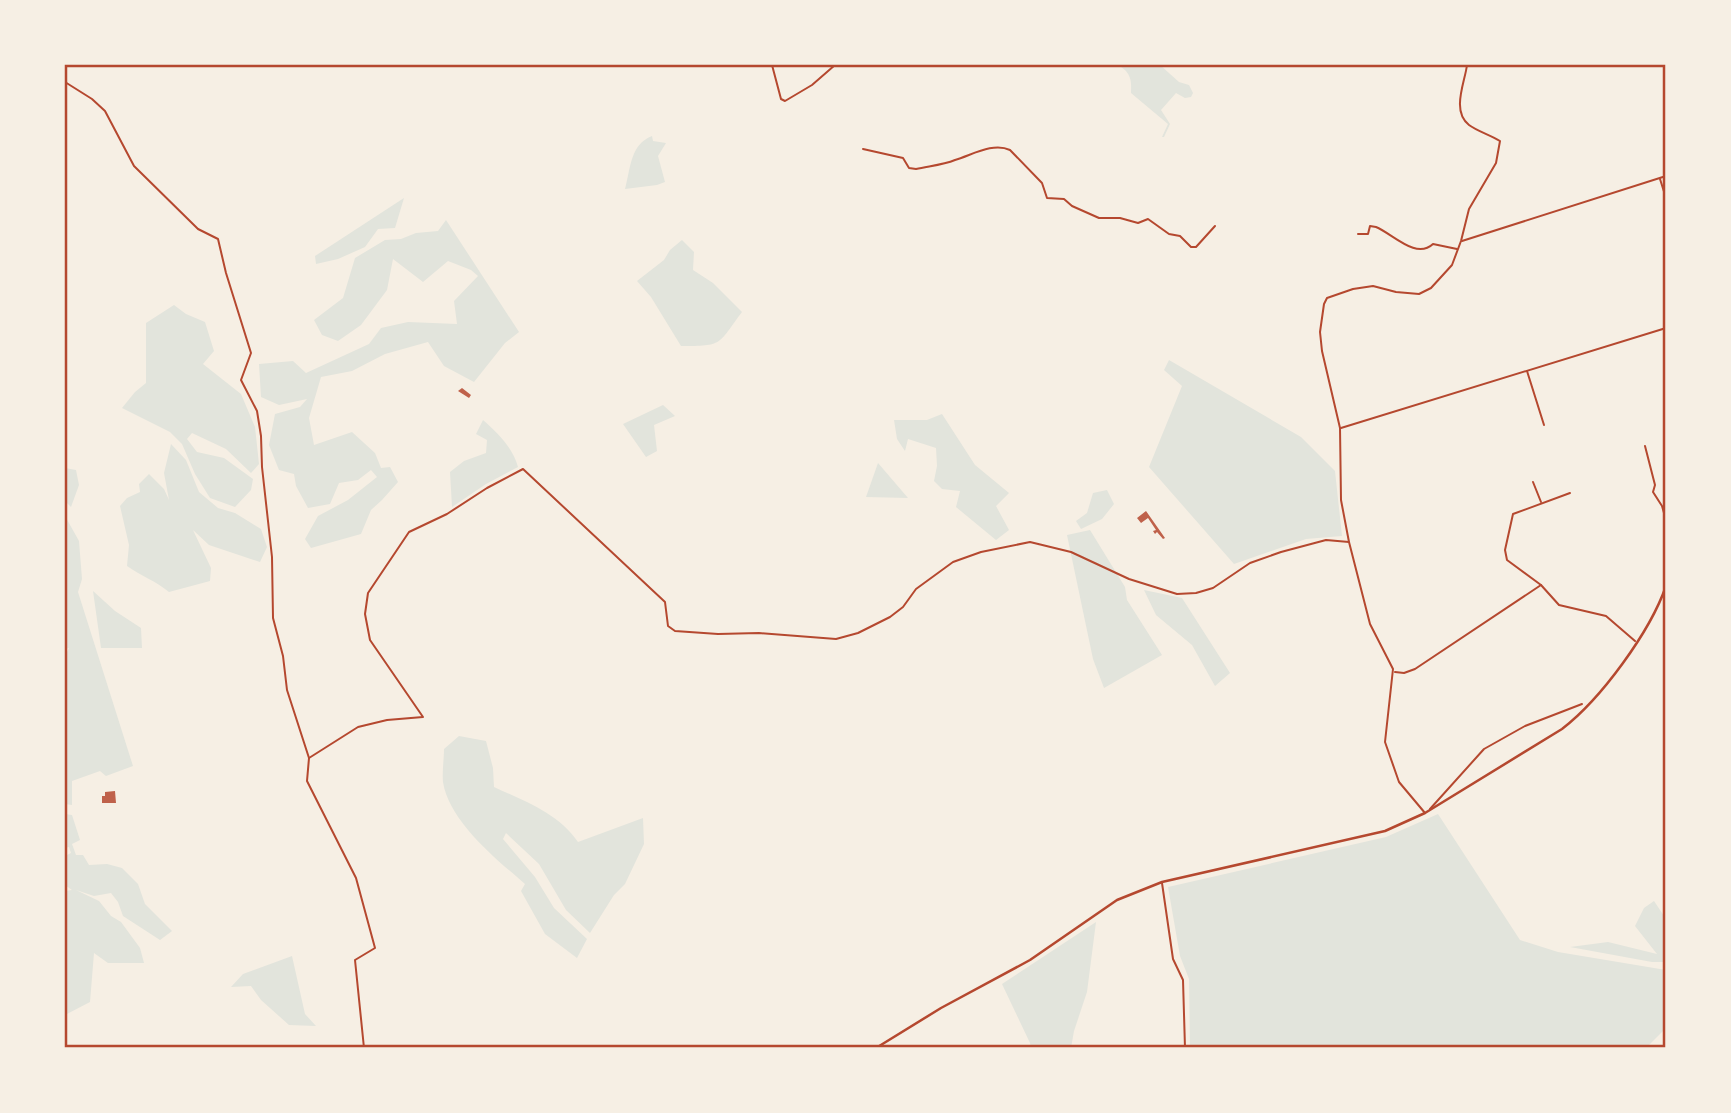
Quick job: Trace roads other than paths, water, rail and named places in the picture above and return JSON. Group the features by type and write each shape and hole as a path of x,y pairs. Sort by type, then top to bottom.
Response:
{"main road":[{"path":"876,1048 941,1008 1030,960 1117,900 1162,882 1385,831 1425,813 1562,729 1583,712 1605,686 1656,612 1666,586"}],"street":[{"path":"772,65 781,99 785,101 812,85 835,65"},
{"path":"1425,813 1399,782 1385,742 1394,672 1370,624 1349,542 1341,500 1340,428 1320,332 1324,304 1328,298 1373,286 1419,294 1432,288 1452,265 1469,209 1496,163 1500,148 1500,141 1468,124 1461,113 1461,95 1467,65"},
{"path":"65,82 105,111 134,166 198,229 218,239 222,248 226,273 251,353 241,380 257,411 261,436 272,557 273,618 283,656 287,690 309,758 307,781 356,878 375,948 355,960 364,1048"},
{"path":"863,149 902,159 909,168 916,169 955,161 977,151 1005,148 1042,183 1047,198 1065,199 1072,206 1099,218 1120,218 1138,223 1148,219 1170,234 1180,236 1191,247 1202,242 1215,226"},
{"path":"1461,241 1666,176"},
{"path":"1660,178 1666,198"},
{"path":"1359,234 1368,234 1370,226 1376,226 1416,250 1428,249 1433,244 1458,249"},
{"path":"1340,428 1666,328"},
{"path":"1527,370 1544,425"},
{"path":"1645,446 1655,485 1653,492 1662,506 1666,520"},
{"path":"309,758 358,727 387,720 423,718 370,640 365,614 368,593 409,532 447,514 523,469 665,602 668,626 675,631 759,633 836,639 858,633 890,617 903,607 916,589 953,562 981,552 1030,542 1071,552 1109,571 1161,591 1177,594 1196,593 1213,588 1250,563 1281,552 1326,540 1349,542"},
{"path":"1533,482 1541,503"},
{"path":"1570,493 1513,514 1505,554 1507,560 1541,585 1559,605 1606,617 1636,642"},
{"path":"1394,672 1404,673 1415,669 1541,585"},
{"path":"1430,810 1484,748 1525,726 1582,704"},
{"path":"1577,707 1583,712"},
{"path":"1162,882 1173,959 1183,980 1185,1048"}]}
